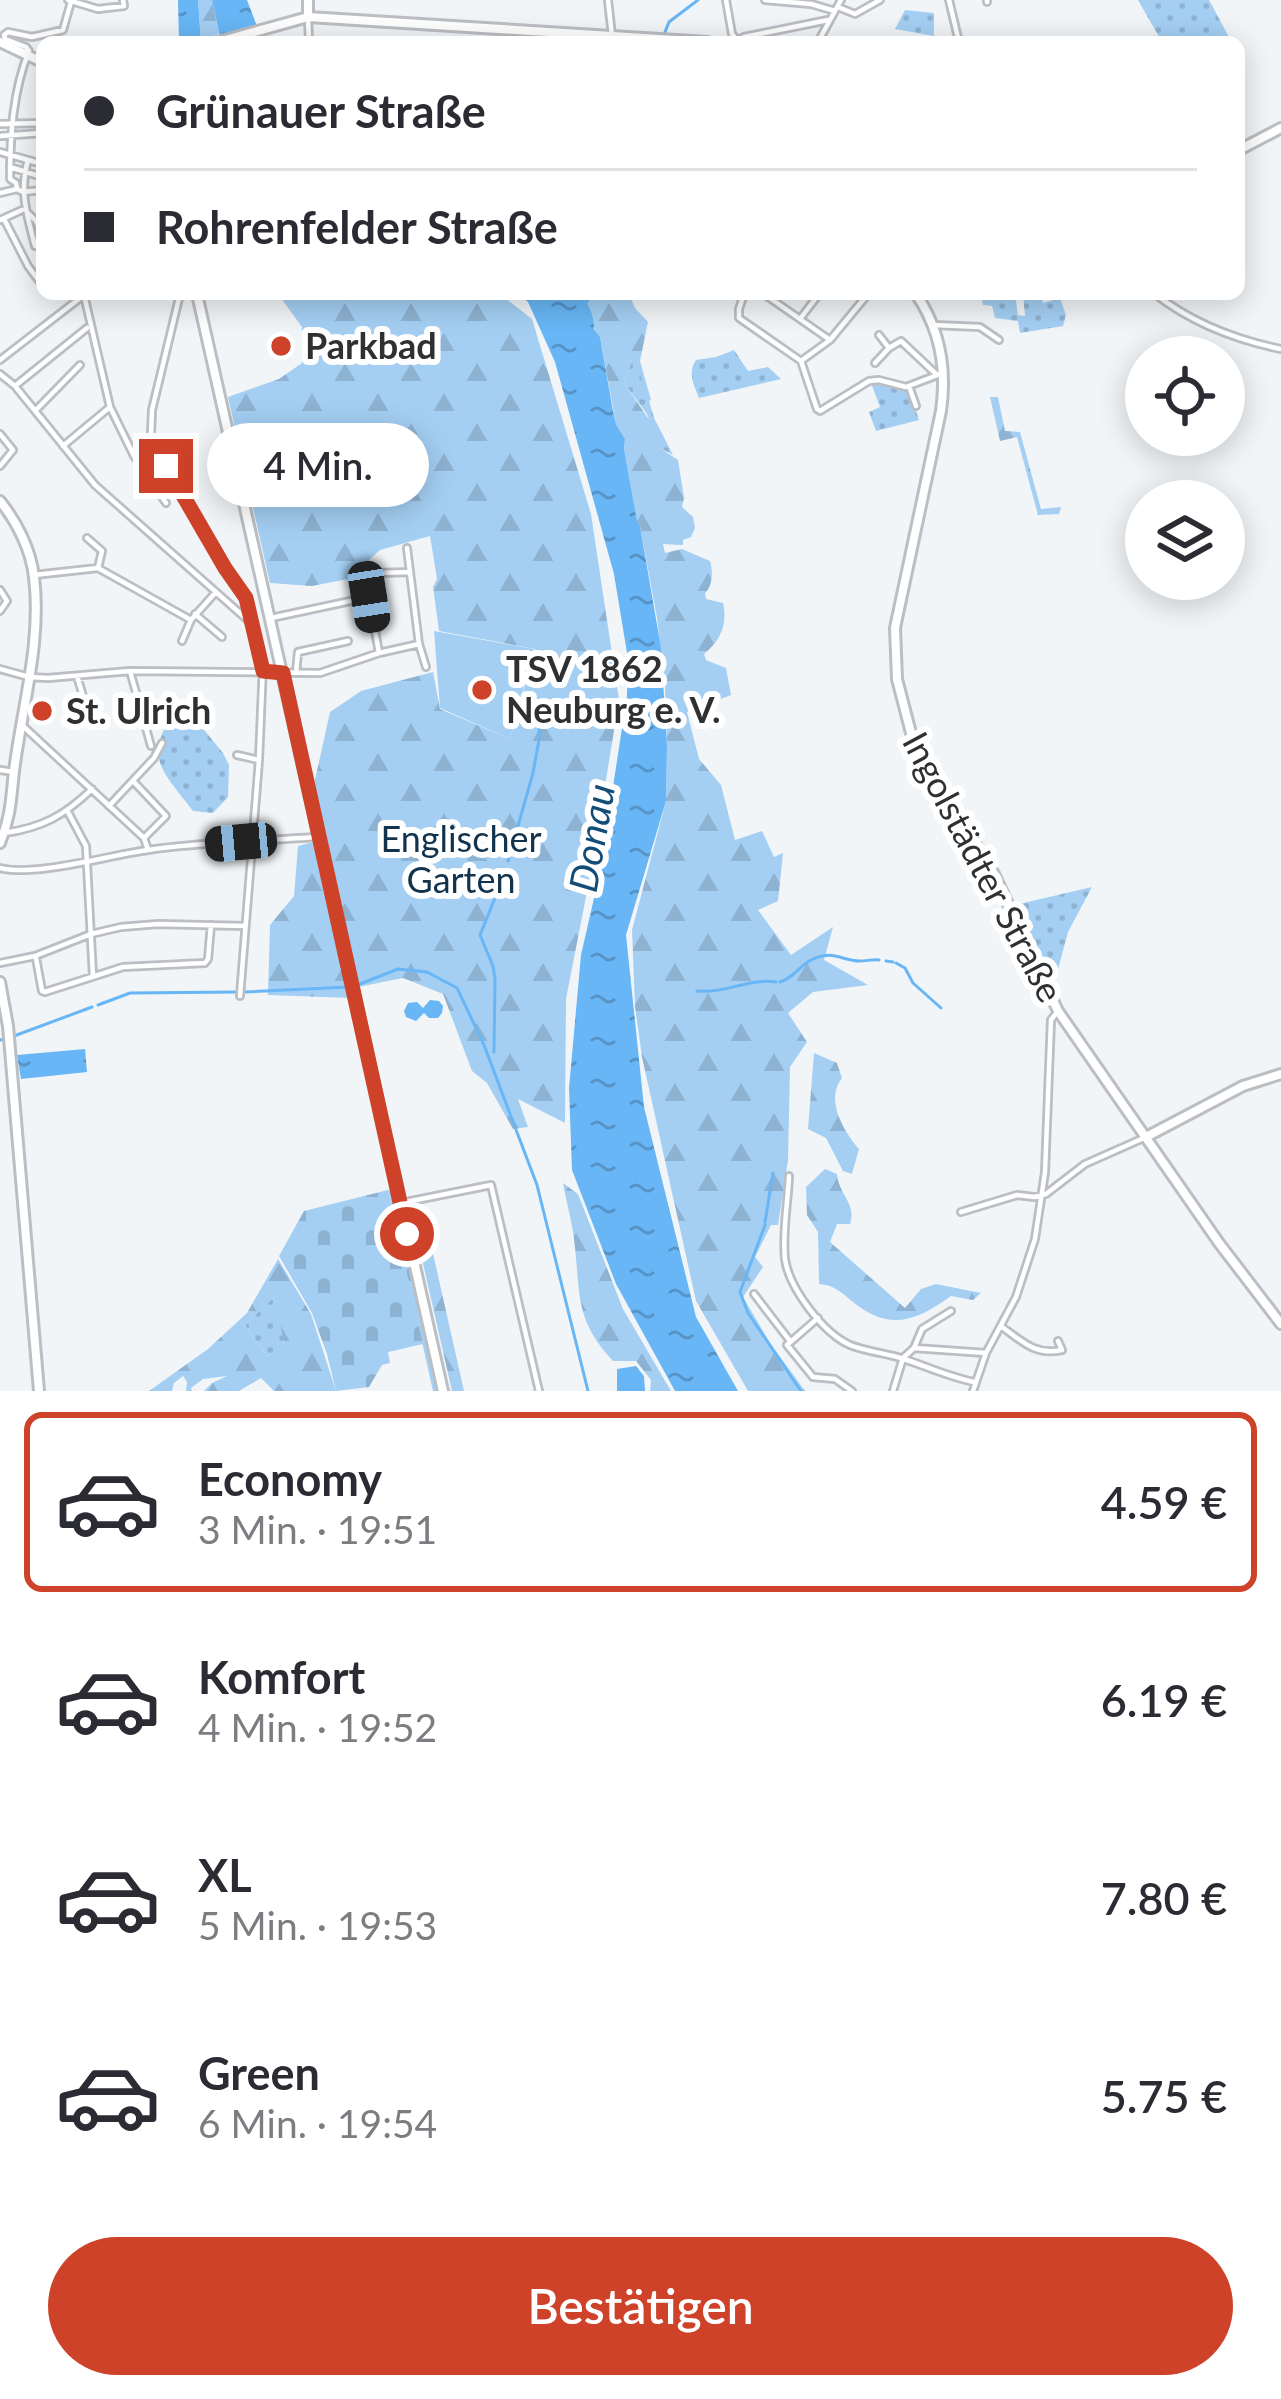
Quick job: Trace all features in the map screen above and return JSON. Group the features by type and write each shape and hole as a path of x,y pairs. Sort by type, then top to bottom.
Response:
{"street":[{"path":"308,0 309,36"},
{"path":"608,0 612,36"},
{"path":"726,0 733,36"},
{"path":"765,0 838,6 855,14 880,0"},
{"path":"949,0 958,36"},
{"path":"37,36 63,31 70,1 98,10 123,3"},
{"path":"821,36 838,6"},
{"path":"238,36 308,17 597,36"},
{"path":"755,36 828,20"},
{"path":"36,36 6,32 5,39 28,48 19,74 10,179 20,190 36,246"},
{"path":"0,42 36,60"},
{"path":"0,124 36,123"},
{"path":"1245,147 1281,128"},
{"path":"0,136 36,133"},
{"path":"0,152 36,162"},
{"path":"20,190 28,160"},
{"path":"10,167 36,174"},
{"path":"0,193 36,190"},
{"path":"23,209 2,219 36,277"},
{"path":"23,209 36,221"},
{"path":"0,360 79,300"},
{"path":"85,300 110,407 134,456 166,503"},
{"path":"179,300 152,410 151,434 194,516 246,598 263,671 240,996"},
{"path":"198,300 443,1391"},
{"path":"742,300 739,318 801,361 820,411 869,382 879,380 900,388 940,374 904,342 898,341 875,363"},
{"path":"772,300 830,340"},
{"path":"800,320 815,300"},
{"path":"801,361 830,340 863,300"},
{"name":"Ingolstädter Straße","path":"919,300 940,348 940,417 898,604 895,651 905,717 922,758 997,878 1058,1010 1281,1324"},
{"path":"1166,300 1213,327 1281,349"},
{"path":"933,325 980,327 999,340"},
{"path":"15,386 87,328"},
{"path":"879,335 889,348"},
{"path":"35,411 80,365"},
{"path":"0,374 95,485 251,623"},
{"path":"909,386 916,406"},
{"path":"63,446 110,407"},
{"path":"0,434 13,450 0,466"},
{"path":"0,501 23,537 34,575 35,633 13,803 2,838"},
{"path":"87,538 102,551 98,568"},
{"path":"406,548 426,667"},
{"path":"34,575 98,568 222,637"},
{"path":"379,653 369,597 380,573 410,572"},
{"path":"0,590 7,602 0,611"},
{"path":"182,641 193,617 214,593"},
{"path":"271,618 369,597"},
{"path":"296,673 298,652 348,641"},
{"path":"0,669 29,677 130,670 331,671 419,644"},
{"path":"130,670 151,746"},
{"path":"77,676 91,723"},
{"path":"23,726 144,838 148,850"},
{"path":"109,806 162,743"},
{"path":"237,755 259,760"},
{"path":"0,770 14,772"},
{"path":"133,782 166,816 144,838"},
{"path":"2,838 68,812 92,789"},
{"path":"68,812 86,846 93,976"},
{"path":"0,868 13,871 148,850 320,836"},
{"path":"35,956 45,992 142,965 205,963 211,925"},
{"path":"0,963 121,927 245,926"},
{"path":"0,982 27,1223 39,1391"},
{"path":"974,1391 986,1353 1030,1260 1042,1194 1051,1020 1058,1010"},
{"path":"962,1212 1017,1195 1042,1194 1085,1165 1243,1086 1281,1075"},
{"path":"789,1176 785,1257 791,1281 818,1318 844,1342 975,1382"},
{"path":"400,1204 491,1185 539,1391"},
{"path":"1034,1197 1040,1211"},
{"path":"754,1294 790,1341"},
{"path":"893,1391 903,1358 914,1348 922,1329 951,1310"},
{"path":"818,1318 787,1345 813,1377 835,1379 852,1391"},
{"path":"1002,1327 1029,1348 1061,1350 1058,1341"},
{"path":"914,1348 986,1353"}],"green space":[{"path":"198,0 212,0 219,34 201,36"},
{"path":"1138,0 1209,0 1228,36 1159,36"},
{"path":"905,10 934,13 934,36 895,29"},
{"name":"Englischer Garten","path":"508,300 532,319 591,514 619,700 566,999 565,1123 518,1099 528,1127 513,1129 487,1083 472,1071 443,994 403,978 358,987 313,789 330,712 361,691 433,672 440,709 510,739 535,649 439,631 430,536 380,550 348,579 312,586 270,583 228,397 279,379 302,363 302,327 283,301"},
{"path":"584,300 632,300 648,322 640,361 651,400 645,394 636,357 624,383 659,434 660,448 678,460 682,507 693,517 695,528 683,545 663,544 665,553 682,549 710,561 712,578 706,599 723,603 724,611 721,632 704,654 706,660 726,668 731,695 687,712 699,759 721,785 735,840 762,831 774,857 783,853 778,901 758,910 791,955 833,927 824,960 868,985 813,992 788,1013 807,1042 790,1067 788,1160 778,1225 771,1225 755,1257 763,1267 743,1297 805,1391 748,1391 696,1301 642,1057 632,930 666,801 665,687 625,439 616,424 600,337"},
{"path":"982,300 1016,300 1018,315 1025,316 1024,300 1061,300 1066,315 1063,326 1020,333 1018,321 995,318 992,306 983,305"},
{"path":"734,350 748,371 768,367 781,379 699,398 692,374 696,360"},
{"path":"636,356 654,418 673,455 660,448 647,414 624,383"},
{"path":"871,383 908,388 919,420 876,431 869,412 880,407"},
{"path":"990,397 998,397 1005,431 1020,432 1041,509 1061,507 1059,514 1038,515 1017,437 1000,441"},
{"name":"TSV 1862 Neuburg e. V.","path":"434,631 534,649 510,739 440,708"},
{"path":"177,707 187,709 229,765 228,797 213,813 193,811 160,762 161,739"},
{"path":"317,841 352,998 268,995 270,925 294,896 298,846"},
{"path":"1092,887 1068,932 1052,992 1015,905"},
{"path":"814,1053 837,1063 842,1078 836,1105 859,1149 852,1174 843,1171 826,1138 808,1129"},
{"path":"825,1169 837,1174 851,1210 850,1224 837,1224 830,1242 905,1308 921,1289 936,1284 981,1293 973,1300 951,1296 914,1317 891,1320 819,1284 818,1232 807,1215 806,1187"},
{"path":"563,1183 578,1194 623,1309 671,1391 650,1391 651,1380 636,1361 613,1361 591,1331 581,1304"},
{"path":"388,1190 392,1191 438,1391 433,1391"},
{"path":"388,1190 423,1344 388,1352 390,1363 382,1365 369,1387 336,1391 312,1313 279,1256 304,1211"},
{"path":"423,1209 464,1391 452,1391 412,1215"},
{"path":"278,1259 311,1314 336,1391 274,1391 261,1378 239,1391 204,1391 227,1376 203,1379 186,1391 183,1376 172,1391 149,1391 208,1349 247,1313","holes":["275,1296 284,1344 267,1356 245,1325"]},
{"path":"277,1294 284,1345 267,1356 245,1325"}],"water":[{"path":"178,0 198,0 201,36 179,36"},
{"path":"212,0 247,0 261,36 220,36"},
{"path":"584,300 600,337 616,424 625,439 661,648 667,745 666,801 626,935 644,1107 696,1317 738,1391 675,1391 616,1284 572,1170 569,1088 581,955 600,872 627,695 628,659 614,574 555,362 528,302"},
{"path":"430,1000 443,1006 438,1018 424,1013 416,1021 406,1017 408,1003 417,1002 423,1008"},
{"path":"85,1049 87,1072 21,1079 17,1055"},
{"path":"636,1366 644,1376 645,1391 617,1391 617,1369"}],"waterway":[{"path":"665,32 669,22 698,0"},
{"path":"508,861 533,773 540,699"},
{"path":"494,1052 495,979 480,935 506,871"},
{"path":"780,982 819,957 879,960"},
{"path":"886,961 893,962"},
{"path":"896,963 941,1008"},
{"path":"360,984 398,969 427,972 457,988 537,1185 588,1391"},
{"path":"697,991 776,982"},
{"path":"244,992 348,987"},
{"path":"98,1005 130,993 238,992"},
{"path":"14,1036 92,1007"},
{"path":"0,1040 5,1039"},
{"path":"765,1222 773,1173"},
{"path":"765,1225 740,1292 748,1313 801,1391"}],"place":[{"name":"Parkbad","path":"281,346"},
{"name":"TSV 1862 Neuburg e. V.","path":"482,690"},
{"name":"St. Ulrich","path":"42,711"}],"route":[{"path":"166,466 246,598 263,671 283,673 407,1234"}],"water label":[{"name":"Donau","path":"592,838"}]}
